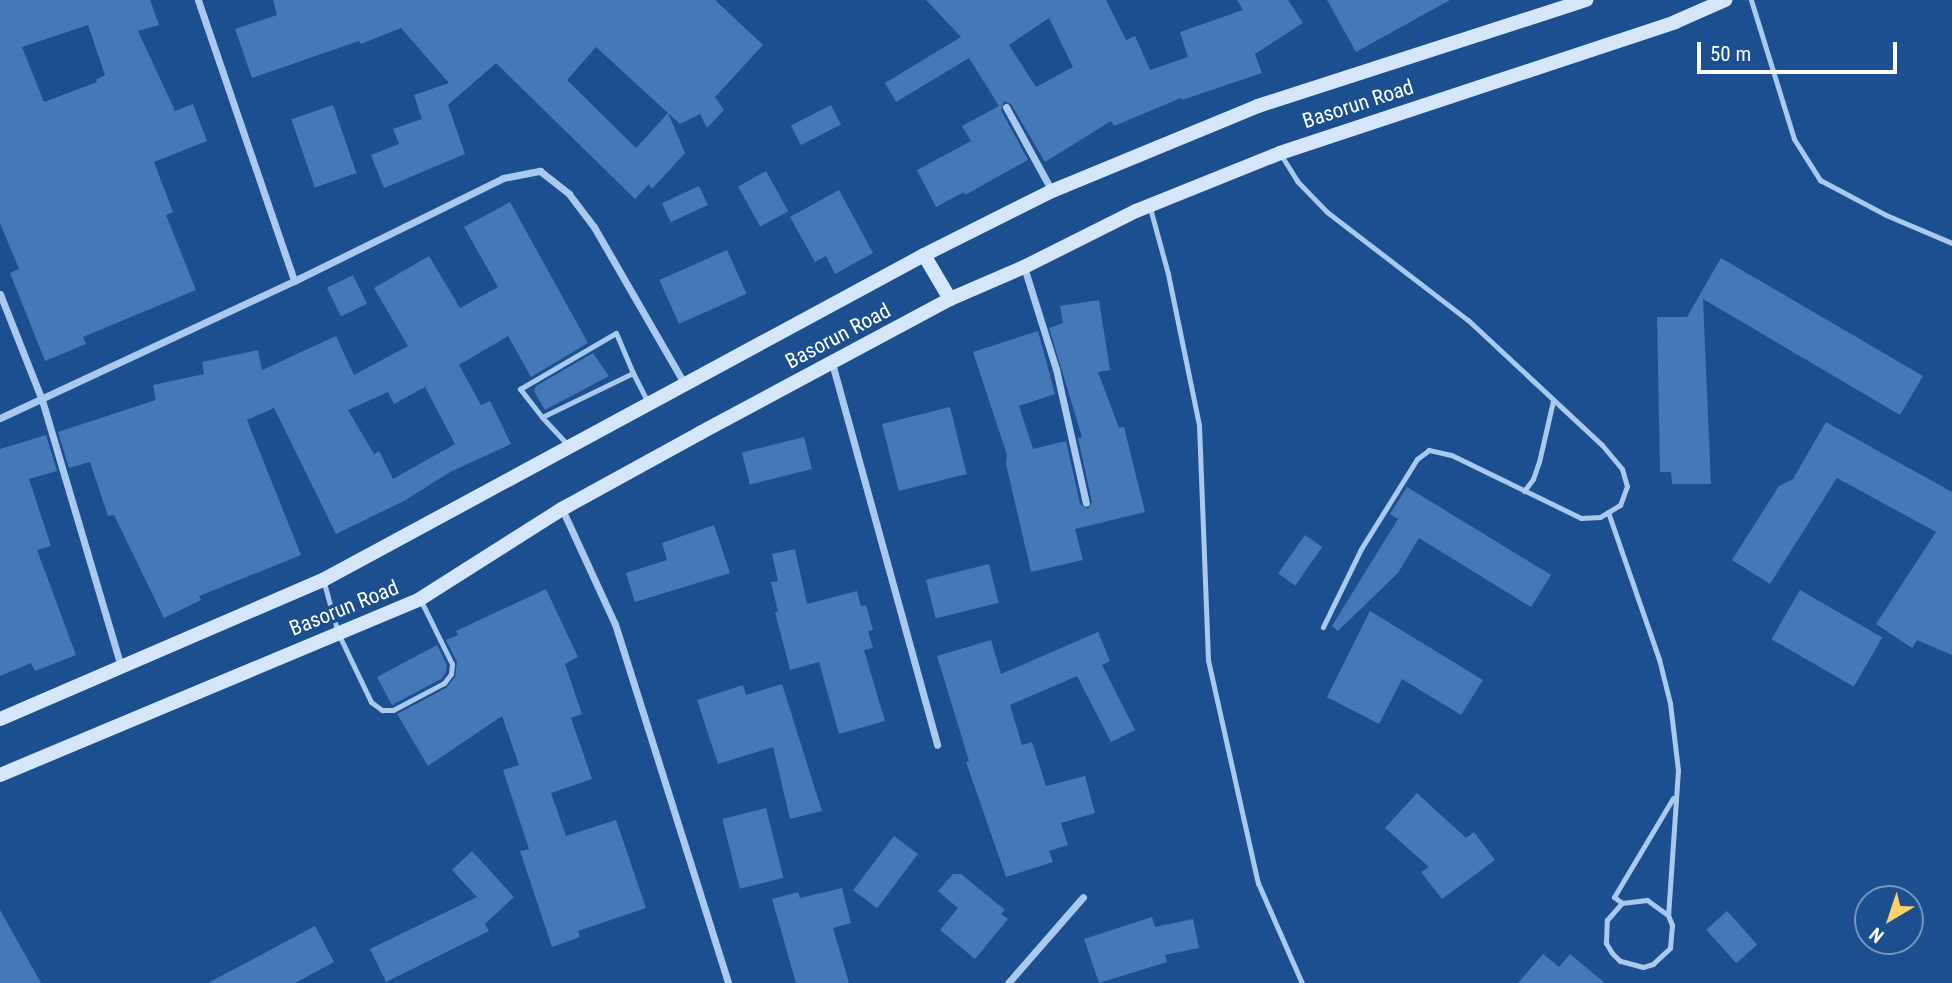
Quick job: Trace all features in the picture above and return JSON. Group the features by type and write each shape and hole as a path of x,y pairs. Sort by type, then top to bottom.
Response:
{"main road":[{"name":"Basorun Road","path":"0,719 122,669 323,580 924,254 1052,191 1258,106 1586,0"},
{"name":"Basorun Road","path":"0,775 420,599 562,509 950,299 1024,267 1149,205 1280,153 1675,22 1725,0"},
{"path":"924,254 950,299"}],"street":[{"path":"198,0 294,281"},
{"path":"1006,107 1052,191"},
{"path":"0,418 294,281 503,178 540,171 569,194 594,228 684,383"},
{"path":"1024,267 1056,369 1086,503"},
{"path":"0,295 42,400 122,669"},
{"path":"832,363 937,745"},
{"path":"562,509 615,624 728,983"},
{"path":"1008,983 1083,897"}],"lane":[{"path":"1751,0 1794,139 1820,180 1886,215 1952,243"},
{"path":"1280,153 1297,181 1327,212 1468,320 1602,445 1622,469 1627,486 1620,505 1600,517 1581,517 1451,455 1429,450 1417,459 1361,549 1323,627"},
{"path":"1149,205 1168,274 1199,425 1208,660 1258,883 1302,983"},
{"path":"569,446 520,389 616,333 648,403"},
{"path":"542,417 633,373"},
{"path":"1524,491 1533,479 1539,462 1553,401"},
{"path":"1608,512 1629,565 1671,703 1678,770 1668,915 1673,937 1670,948 1653,964 1631,966 1612,953 1606,943 1607,920 1622,903 1647,900 1668,915"},
{"path":"323,580 338,633 371,702 382,710 393,710 444,683 451,674 452,664 420,599"},
{"path":"1622,903 1614,897 1675,795"}],"building":[{"path":"0,0 150,0 159,25 138,31 175,111 193,104 207,141 154,162 173,212 166,215 196,290 83,337 86,344 45,361 10,273 19,269 0,223","holes":["88,25 105,75 96,80 97,82 44,102 22,47"]},
{"path":"273,0 715,0 763,45 715,97 724,110 707,128 700,114 680,124 668,113 685,153 652,189 649,184 635,199 496,63 448,105 465,154 384,188 371,155 399,144 393,129 422,119 414,95 449,83 401,28 361,44 359,41 252,78 235,29 277,15","holes":["596,47 668,113 636,148 567,80"]},
{"path":"926,0 1106,0 1126,40 1135,36 1150,70 1188,57 1180,32 1243,10 1237,0 1288,0 1303,23 1255,54 1262,73 1182,100 1181,98 1114,126 1111,121 1045,162 1011,104 1004,101 1001,110 1028,160 965,195 964,192 936,207 917,170 971,141 962,126 999,106 969,58 896,102 885,83 961,37","holes":["1049,18 1073,67 1036,87 1009,45"]},
{"path":"1327,0 1450,0 1356,52"},
{"path":"333,105 356,173 315,187 291,119"},
{"path":"831,105 841,125 801,145 791,125"},
{"path":"766,171 788,211 760,227 738,187"},
{"path":"699,186 708,205 671,222 662,203"},
{"path":"839,190 873,253 835,274 826,256 815,262 790,217"},
{"path":"510,202 588,343 531,377 508,336 459,365 481,405 490,401 511,444 450,472 404,501 336,534 274,408 247,420 301,555 199,596 201,600 164,618 114,515 108,516 90,462 69,468 58,432 156,400 153,385 204,374 202,362 258,350 262,370 336,336 354,375 408,346 374,288 429,256 460,308 498,287 464,227","holes":["425,387 455,444 393,479 379,451 374,454 348,410 388,392 394,404"]},
{"path":"727,250 747,294 679,324 659,280"},
{"path":"1721,258 1923,376 1900,415 1703,299 1711,484 1672,484 1671,472 1660,472 1657,317 1687,317"},
{"path":"353,275 367,304 341,316 327,288"},
{"path":"1099,300 1110,370 1098,372 1119,428 1124,427 1145,512 1075,529 1083,560 1031,572 1006,464 1007,455 973,352 1038,331 1055,394 1019,406 1033,449 1066,441 1080,504 1088,509 1092,502 1078,438 1082,437 1049,328 1063,323 1060,306"},
{"path":"593,353 609,376 545,410 534,391 536,386"},
{"path":"950,407 967,474 899,491 882,424"},
{"path":"1826,422 1952,492 1952,655 1917,640 1912,648 1876,624 1936,532 1837,478 1770,584 1732,560 1779,486 1793,479"},
{"path":"46,435 57,471 29,479 51,546 37,550 76,655 35,671 31,663 0,676 0,449"},
{"path":"804,437 812,469 750,485 742,452"},
{"path":"1407,487 1551,575 1531,607 1419,538 1398,573 1338,631 1332,626 1398,519 1390,514"},
{"path":"714,525 730,573 635,602 626,573 667,560 662,543"},
{"path":"1305,535 1322,547 1295,586 1278,574"},
{"path":"795,549 807,604 857,591 861,606 866,605 873,630 868,631 873,648 864,650 885,721 839,734 819,662 790,670 775,612 778,612 771,582 778,581 772,554"},
{"path":"989,564 999,603 936,619 926,580"},
{"path":"546,589 578,657 565,664 582,714 571,718 592,779 551,793 566,836 616,820 646,908 578,931 580,937 552,947 520,851 529,849 503,770 519,765 502,716 428,766 397,714 446,688 455,677 457,662 446,640 458,635 456,631"},
{"path":"1800,590 1882,638 1854,687 1772,639"},
{"path":"1370,611 1483,680 1461,715 1402,679 1379,724 1327,697"},
{"path":"1098,632 1110,661 1102,665 1135,730 1111,742 1077,676 1010,705 1022,745 1032,742 1046,786 1085,776 1095,813 1061,823 1068,845 1049,851 1053,862 1006,877 966,762 969,761 937,656 991,640 1001,674"},
{"path":"437,645 447,665 441,679 392,705 377,677"},
{"path":"782,684 822,811 790,819 773,747 718,764 697,700 743,685 746,695"},
{"path":"1417,793 1466,838 1474,832 1495,860 1442,899 1421,872 1429,867 1385,828"},
{"path":"766,808 783,878 740,889 722,819"},
{"path":"894,836 918,854 877,908 853,890"},
{"path":"472,851 514,897 485,924 489,931 386,982 370,949 477,897 452,870"},
{"path":"953,874 961,874 1005,910 1001,914 1008,919 975,959 940,930 958,908 938,891"},
{"path":"842,888 851,923 833,928 849,983 796,983 772,899 798,892 800,898"},
{"path":"0,910 41,983 0,983"},
{"path":"1727,911 1757,944 1736,963 1706,930"},
{"path":"1152,917 1155,927 1193,919 1199,948 1165,955 1167,962 1099,983 1084,939"},
{"path":"315,926 334,962 295,983 208,983"},
{"path":"1543,954 1559,967 1570,954 1605,983 1518,983"}]}
